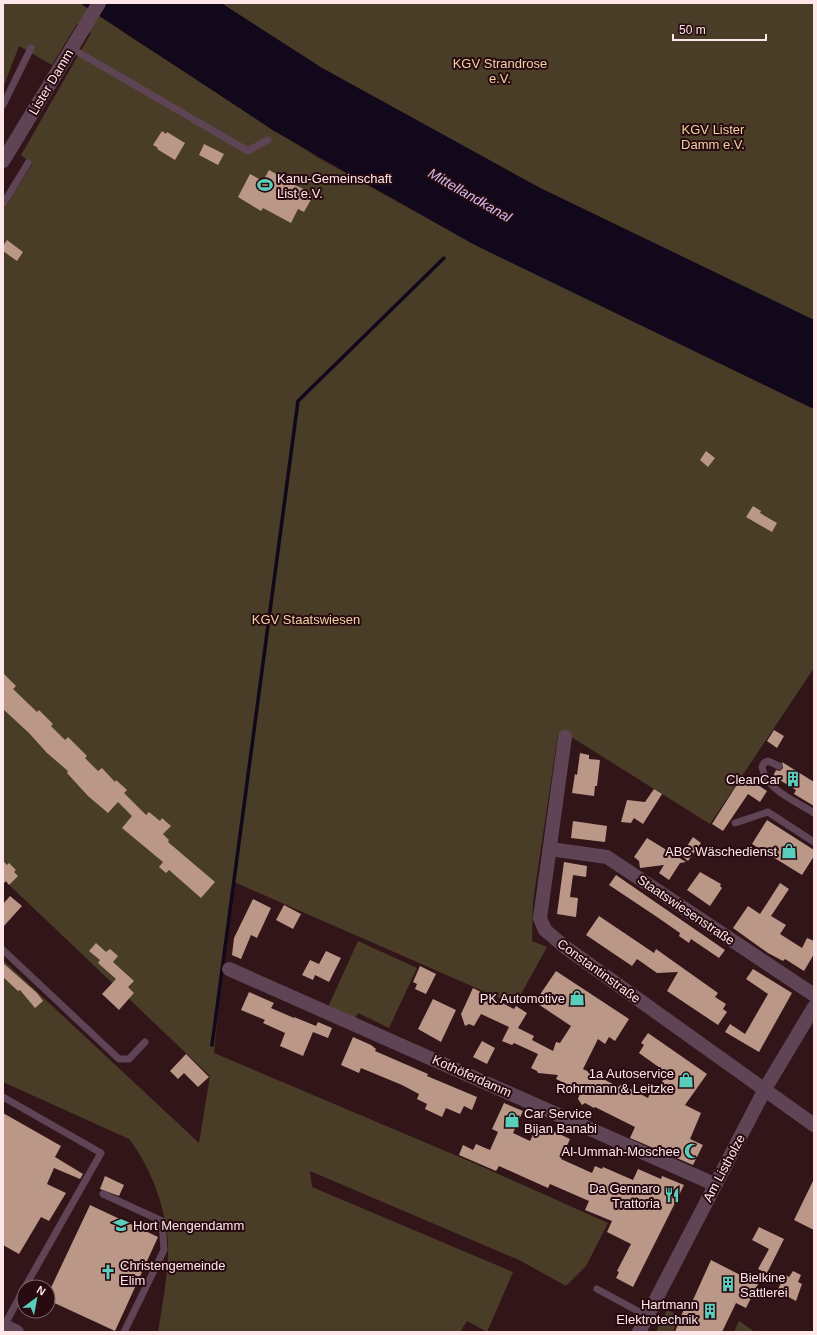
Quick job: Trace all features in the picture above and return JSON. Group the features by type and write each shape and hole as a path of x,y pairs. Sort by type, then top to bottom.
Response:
{"street":[{"name":"Lister Damm","path":"3,161 99,3"},
{"name":"Constantinstraße","path":"565,737 540,918 545,930 572,952 814,1125"},
{"name":"Staatswiesenstraße","path":"550,849 607,857 814,996"},
{"name":"Kothöferdamm","path":"229,969 714,1184"},
{"name":"Am Listholze","path":"639,1332 714,1184 765,1089 814,1007"},
{"path":"3,1325 17,1332"}],"lane":[{"path":"3,105 31,48"},
{"path":"71,48 248,151 268,140"},
{"path":"3,204 28,163"},
{"path":"779,766 768,762 764,763 762,767 763,774 772,786 814,813"},
{"path":"735,823 768,812 814,842"},
{"path":"3,950 119,1059 129,1059 145,1042"},
{"path":"3,1097 101,1152 29,1279"},
{"path":"103,1194 162,1221 164,1250 124,1332"},
{"path":"597,1289 647,1316"},
{"path":"3,1325 16,1302"}],"green space":[{"name":"KGV Staatswiesen","path":"3,3 80,3 317,157 475,245 814,409 814,668 710,824 568,735 558,734 533,902 532,941 547,947 515,1005 234,882 222,970 214,1053 476,1164 608,1223 586,1266 566,1286 519,1260 310,1171 312,1187 513,1272 487,1332 467,1321 460,1332 158,1332 167,1275 168,1241 163,1210 158,1194 145,1164 137,1151 129,1139 3,1082 3,960 199,1143 210,1076 3,879 3,210 32,164 21,155 91,33 77,24 52,65 19,46 3,88"},
{"path":"221,3 814,3 814,320 540,188 322,68"},
{"path":"358,941 417,968 389,1028 358,1013 355,1019 328,1007"},
{"path":"667,1310 715,1332 695,1332 676,1324 673,1332 656,1332"},
{"path":"739,1321 755,1332 734,1332"}],"water":[{"name":"Mittellandkanal","path":"80,3 221,3 322,68 540,188 814,320 814,409 475,245 274,131"}],"building":[{"path":"162,131 166,134 167,132 185,143 175,160 153,145"},
{"path":"204,144 224,154 218,165 199,155"},
{"name":"Kanu-Gemeinschaft List e.V.","path":"269,170 280,176 279,178 308,191 307,192 313,196 304,212 298,209 291,223 263,208 261,211 238,197 250,174 263,181"},
{"path":"7,240 23,252 17,261 3,251 3,246"},
{"path":"706,451 715,458 708,467 700,460"},
{"path":"753,506 761,511 760,513 777,523 772,532 746,517"},
{"path":"3,673 16,686 13,689 37,712 39,710 53,724 51,726 65,740 68,737 87,756 85,758 98,771 102,768 115,782 116,780 127,790 124,793 146,815 149,812 160,821 162,818 171,826 163,834 169,840 168,842 215,882 201,898 169,870 166,873 159,867 163,862 122,828 132,816 118,802 108,813 88,796 67,773 68,771 47,753 29,733 3,709"},
{"path":"774,730 784,736 777,748 767,741"},
{"path":"580,753 589,755 589,759 600,760 597,786 595,786 594,796 572,793 575,774 577,775"},
{"name":"CleanCar","path":"782,762 814,782 814,806 794,794 796,790 773,776 776,770 780,771 783,768"},
{"path":"743,775 767,791 760,802 748,794 723,831 712,824"},
{"path":"654,789 662,794 643,824 634,818 631,823 621,822 627,800 645,802"},
{"path":"767,820 814,850 814,856 802,875 752,844"},
{"path":"573,821 607,826 605,842 571,838"},
{"path":"693,837 701,843 688,861 681,855"},
{"path":"647,838 686,862 680,863 669,880 659,873 664,865 640,868 639,861 634,857"},
{"path":"3,861 7,865 9,863 16,870 14,872 18,876 9,885 6,881 3,884"},
{"path":"564,862 587,866 586,877 573,875 570,897 578,898 576,917 557,914"},
{"path":"700,872 721,884 720,886 722,888 710,906 687,890"},
{"path":"616,875 725,950 719,958 691,939 689,943 679,936 680,933 609,885"},
{"path":"780,883 789,889 771,916 786,925 780,934 802,948 807,938 814,941 814,954 804,971 785,959 783,961 768,953 733,928 748,906 760,914"},
{"path":"10,896 22,906 3,927 3,904"},
{"path":"253,899 271,908 257,938 251,935 241,959 232,955 234,938"},
{"path":"284,905 301,914 293,929 276,920"},
{"path":"599,916 654,953 656,949 718,993 715,997 726,1004 723,1009 727,1012 718,1025 667,991 678,972 657,973 637,959 632,966 586,935"},
{"path":"96,943 106,952 110,949 118,956 113,962 134,981 128,987 134,993 119,1010 102,994 116,979 98,963 100,960 89,951"},
{"path":"326,951 341,958 329,982 315,975 313,980 302,975 310,960 319,964"},
{"path":"3,963 37,993 43,1001 35,1008 20,990 18,991 3,977"},
{"path":"420,966 436,974 426,994 415,989 417,984 413,982"},
{"path":"753,969 792,993 759,1052 725,1032 730,1024 745,1034 768,994 746,979"},
{"path":"556,971 629,1019 615,1041 609,1037 605,1044 598,1039 583,1069 619,1087 621,1084 648,1098 652,1088 657,1091 667,1073 639,1053 644,1045 641,1043 648,1033 707,1074 685,1105 701,1113 690,1139 703,1145 693,1165 630,1138 635,1127 595,1107 594,1108 585,1103 582,1105 578,1099 581,1091 556,1079 558,1075 538,1073 531,1068 538,1054 514,1043 512,1045 502,1041 509,1027 481,1014 474,1026 469,1024 465,1026 461,1014 473,988 514,1009 516,1006 527,1013 518,1028 534,1036 532,1040 553,1051 556,1042 560,1043 571,1026 535,1002"},
{"path":"249,992 274,1003 271,1008 294,1018 316,1026 318,1022 332,1028 328,1038 313,1032 303,1056 280,1046 285,1033 263,1023 265,1020 241,1010"},
{"path":"433,999 456,1010 441,1042 418,1029"},
{"path":"353,1037 371,1045 376,1049 375,1051 428,1074 427,1076 477,1097 472,1110 464,1106 460,1114 446,1108 442,1117 425,1109 427,1104 417,1099 419,1094 402,1085 361,1068 359,1073 341,1065"},
{"path":"482,1041 495,1048 487,1064 473,1057"},
{"path":"186,1054 209,1077 198,1087 184,1073 178,1079 170,1071"},
{"path":"504,1103 523,1111 513,1133 530,1141 538,1124 570,1139 561,1159 592,1173 595,1166 602,1169 603,1167 633,1180 638,1169 661,1179 662,1176 684,1185 633,1287 616,1278 619,1272 617,1271 631,1244 607,1232 612,1221 585,1210 589,1201 550,1184 548,1188 499,1166 496,1171 459,1155 463,1145 473,1150 476,1144 490,1150 498,1132 492,1129"},
{"path":"3,1113 61,1146 55,1157 83,1174 80,1179 54,1168 47,1184 66,1193 49,1221 41,1217 19,1254 3,1245"},
{"path":"105,1176 124,1185 119,1196 100,1189"},
{"path":"814,1179 814,1230 794,1220"},
{"path":"90,1205 158,1237 115,1331 56,1304 55,1279"},
{"path":"759,1227 784,1239 767,1273 758,1269 769,1249 752,1240"},
{"path":"711,1260 758,1284 746,1308 736,1303 722,1332 675,1332 684,1309 688,1311"},
{"path":"793,1271 801,1275 798,1282 802,1284 796,1301 777,1291 785,1275 789,1277"}],"waterway":[{"path":"212,1045 298,401 444,258"}],"place":[{"name":"Kanu-Gemeinschaft List e.V.","path":"265,185"},
{"name":"CleanCar","path":"793,779"},
{"name":"ABC Wäschedienst","path":"789,851"},
{"name":"PK Automotive","path":"577,998"},
{"name":"1a Autoservice Rohrmann & Leitzke","path":"686,1080"},
{"name":"Car Service Bijan Banabi","path":"512,1120"},
{"name":"Al-Ummah-Moschee","path":"692,1151"},
{"name":"Da Gennaro Trattoria","path":"672,1195"},
{"name":"Hort Mengendamm","path":"121,1225"},
{"name":"Christengemeinde Elim","path":"108,1272"},
{"name":"Bielkine Sattlerei","path":"728,1284"},
{"name":"Hartmann Elektrotechnik","path":"710,1311"}],"park label":[{"name":"KGV Strandrose e.V.","path":"500,70"},
{"name":"KGV Lister Damm e.V.","path":"713,136"}]}
